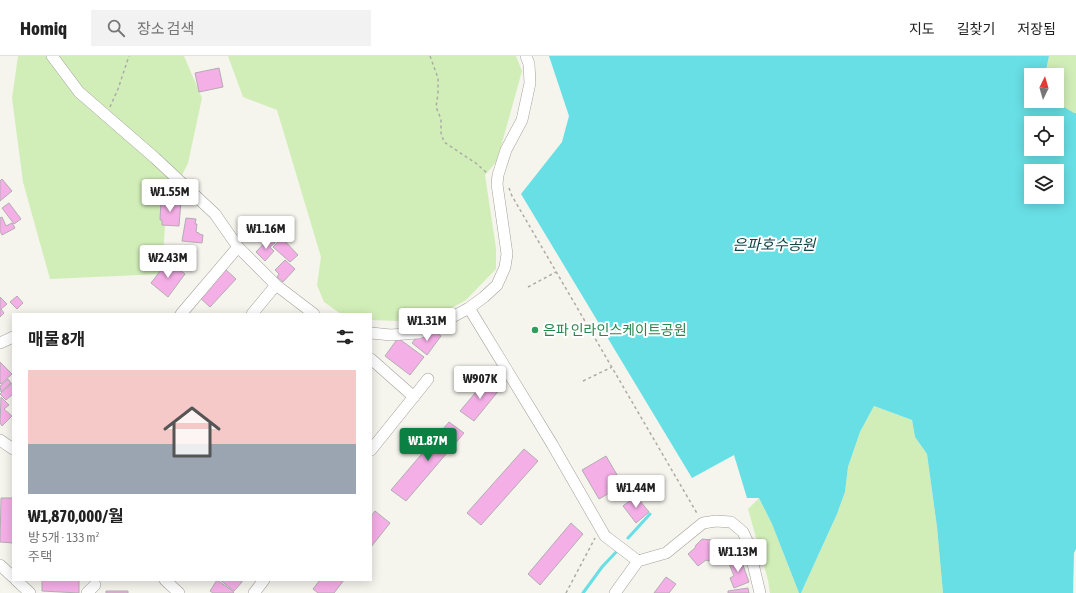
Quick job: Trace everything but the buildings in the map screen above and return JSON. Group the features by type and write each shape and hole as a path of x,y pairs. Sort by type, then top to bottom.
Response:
{"street":[{"path":"52,56 79,92 155,158 215,214 238,247 276,285 313,313"},
{"path":"372,333 418,333 434,327 469,308 484,298 497,286 505,267 507,254 497,184 506,150 522,120 530,84 529,64 526,56"},
{"path":"181,313 238,247"},
{"path":"253,313 276,285"},
{"path":"469,308 552,444 605,536 638,561"},
{"path":"0,343 12,337"},
{"path":"372,360 414,397"},
{"path":"372,449 428,379"},
{"path":"0,440 12,448"},
{"path":"615,593 638,561 666,554 703,523 716,521 730,522 743,532 748,543 760,593"},
{"path":"0,565 12,574"},
{"path":"19,581 30,593"},
{"path":"166,581 180,593"},
{"path":"254,593 263,581"},
{"path":"87,593 95,585"}],"path":[{"path":"106,115 118,89 129,56"},
{"path":"430,56 438,78 436,107 441,119 441,133 444,142 477,164 488,174 499,173 703,523"},
{"path":"528,287 556,272"},
{"path":"583,382 612,367"},
{"path":"566,593 601,528"}],"green space":[{"path":"18,56 184,56 202,98 188,163 166,208 162,274 50,279 23,182 12,98"},
{"path":"228,56 516,56 522,71 497,161 485,175 496,248 496,269 466,300 448,310 398,321 372,320 372,313 340,313 324,302 317,285 321,257 277,110 243,97"},
{"path":"1049,56 1076,56 1076,113 1074,114 1063,108 1064,68 1046,68"},
{"path":"874,406 912,420 915,437 927,454 937,527 943,593 801,593 837,514 845,492 848,467 860,432"},
{"path":"759,498 772,524 799,593 770,593 768,580 748,509"}],"water":[{"name":"은파호수공원","path":"549,56 1049,56 1046,68 1024,68 1024,108 1064,107 1076,113 1076,549 1074,553 1073,593 943,593 937,527 927,454 915,437 912,420 874,406 860,432 848,467 845,492 837,514 801,593 799,593 772,524 759,498 747,498 734,455 692,478 521,194 562,142 569,116"}],"waterway":[{"path":"628,538 650,514"},
{"path":"583,593 602,567 618,550"}],"place":[{"name":"은파 인라인스케이트공원","path":"535,330"}]}
